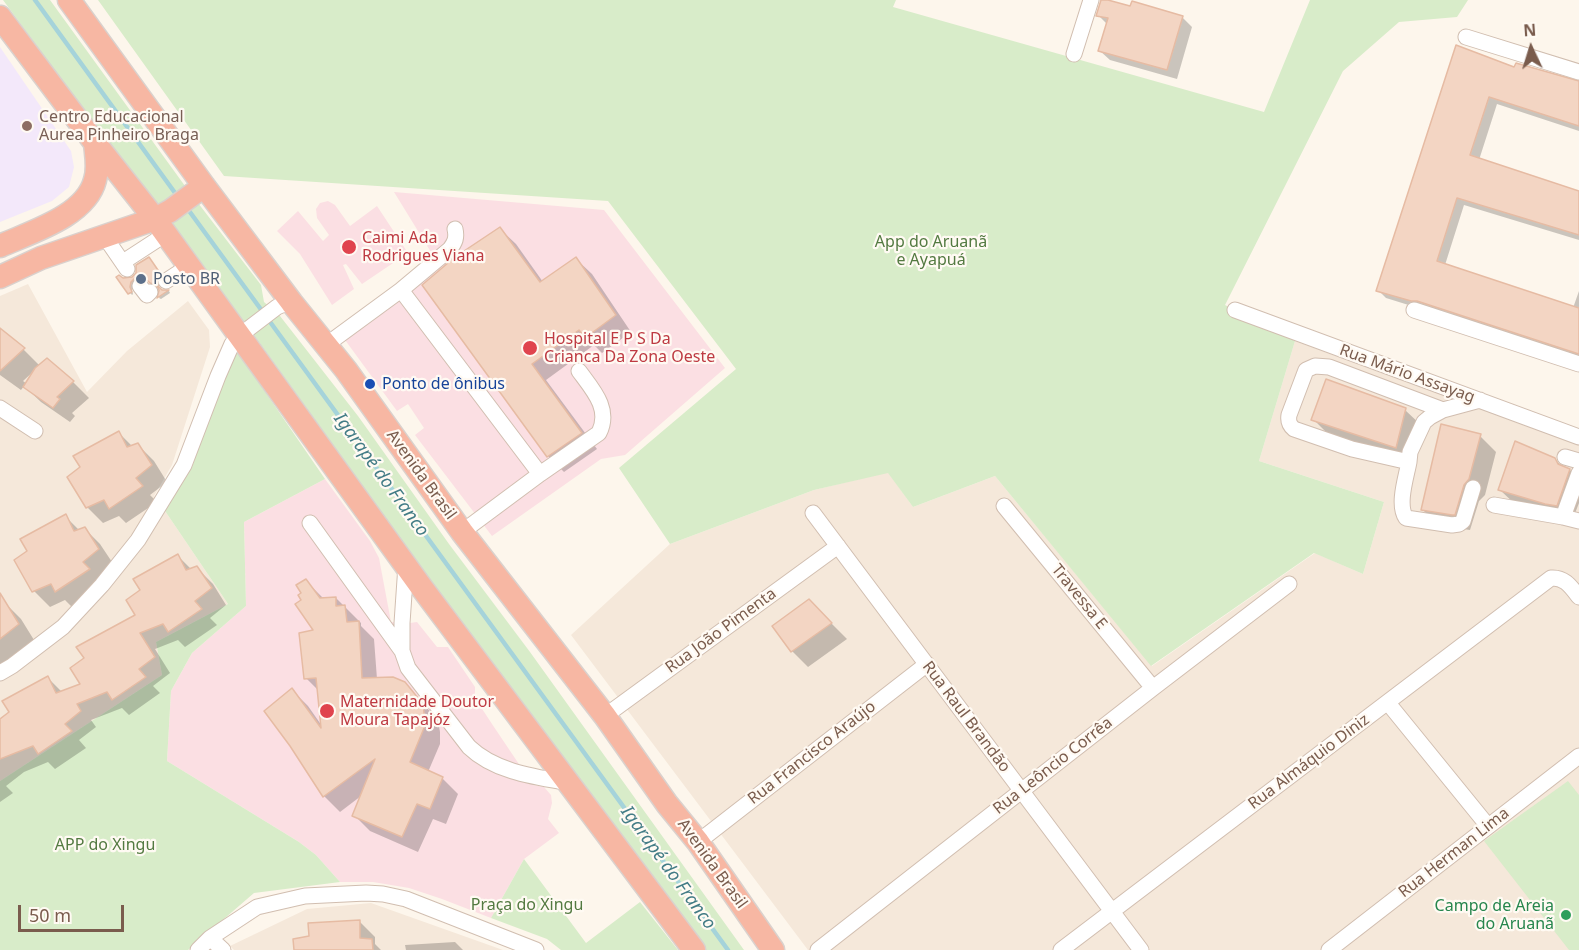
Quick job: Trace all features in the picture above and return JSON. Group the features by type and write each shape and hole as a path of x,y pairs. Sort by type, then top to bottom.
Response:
{"highway":[{"name":"Avenida Brasil","path":"69,0 195,192 285,305 326,345 352,379 462,532 698,842 773,950"},
{"path":"0,17 95,143 163,222 189,266 243,333 406,565 694,950"},
{"path":"0,246 63,218 80,206 89,195 95,181 97,167 95,143"},
{"path":"0,277 41,258 105,237 163,222 195,192"}],"street":[{"path":"1074,54 1091,0"},
{"path":"1466,37 1579,72"},
{"path":"105,237 125,265 163,222"},
{"path":"326,345 401,290 450,249 456,236 455,229"},
{"path":"166,281 189,266"},
{"path":"401,290 540,474"},
{"path":"0,673 63,627 102,585 138,540 184,465 227,352 243,333 285,305"},
{"name":"Rua Mário Assayag","path":"1235,310 1579,437"},
{"path":"1414,310 1579,364"},
{"path":"1409,462 1352,449 1290,426 1288,415 1306,370 1315,366 1329,367 1443,410"},
{"path":"462,532 599,433 604,416 598,398 579,371"},
{"path":"1473,488 1464,521 1459,524 1406,518 1402,512 1410,452 1424,422 1443,410 1480,400"},
{"path":"0,408 35,430"},
{"path":"1563,517 1579,473"},
{"path":"1494,505 1579,521"},
{"name":"Travessa E","path":"1004,506 1153,688"},
{"name":"Rua Raul Brandão","path":"813,513 1141,950"},
{"path":"310,522 402,651 408,668 469,747 478,756 516,772 570,783"},
{"name":"Rua João Pimenta","path":"604,716 837,546"},
{"path":"402,651 406,565"},
{"name":"Rua Almáquio Diniz","path":"1061,950 1551,578 1559,578 1567,582 1579,597"},
{"name":"Rua Leôncio Corrêa","path":"818,950 1289,584"},
{"name":"Rua Francisco Araújo","path":"698,842 927,664"},
{"path":"1388,703 1488,826"},
{"name":"Rua Herman Lima","path":"1336,948 1579,756"},
{"path":"198,950 210,938 256,907 305,896 366,893 406,899 536,950"},
{"path":"210,938 223,950"}],"shaded area":[{"name":"Centro Educacional Aurea Pinheiro Braga","path":"0,47 71,151 74,167 69,187 52,201 0,222"},
{"name":"Hospital E P S Da Crianca Da Zona Oeste","path":"394,192 604,210 725,368 625,455 601,459 492,536 415,435 424,428 408,404 397,411 337,329 434,257"},
{"name":"Caimi Ada Rodrigues Viana","path":"328,201 335,205 350,226 377,206 408,253 362,284 346,264 343,265 354,289 332,305 300,254 277,231 298,211 323,241 329,235 317,218 316,209 320,203"},
{"path":"28,284 87,392 127,351 188,301 209,330 210,347 172,465 154,496 228,604 156,642 162,675 0,781 0,296"},
{"path":"1295,341 1579,445 1579,950 808,950 571,635 670,544 814,490 888,472 913,507 995,476 1152,666 1315,553 1363,574 1384,502 1259,461"},
{"name":"Maternidade Doutor Moura Tapajóz","path":"325,479 370,541 379,558 391,622 417,622 437,647 448,647 475,687 475,698 533,785 544,787 551,795 552,803 548,819 559,833 524,859 491,918 409,888 373,882 340,882 316,855 299,842 167,761 171,691 192,653 246,606 244,522"},
{"path":"371,903 503,950 234,950 230,946 307,909"}],"green space":[{"path":"3,0 50,0 185,186 261,285 264,302 280,316 358,416 744,950 702,950 661,894 621,833 516,699 254,335 170,227"},
{"name":"App do Aruanã e Ayapuá","path":"98,0 896,0 893,7 1264,112 1310,0 1468,0 1457,17 1399,22 1343,71 1225,305 1295,341 1259,461 1384,502 1363,574 1314,553 1151,666 995,476 913,507 888,473 814,490 670,544 619,468 736,369 608,201 224,176"},
{"name":"APP do Xingu","path":"233,345 325,479 244,522 246,606 192,653 171,691 167,761 299,842 316,855 340,882 254,893 188,950 0,950 0,781 162,675 156,642 228,604 163,508 192,467"},
{"path":"1568,781 1579,795 1579,950 1569,950 1484,841"},
{"name":"Praça do Xingu","path":"524,859 586,943 640,902 678,950 561,950 547,939 491,918"}],"building":[{"path":"1101,0 1130,6 1132,1 1183,16 1167,70 1098,51 1108,18 1096,16"},
{"path":"1456,45 1514,67 1516,63 1579,81 1579,126 1489,97 1470,155 1579,191 1579,235 1457,198 1437,261 1579,308 1579,354 1417,301 1376,291"},
{"path":"500,227 540,282 576,257 616,315 585,338 579,330 532,364 582,433 547,457 422,285 455,257"},
{"path":"149,257 160,273 157,277 158,286 162,290 169,290 157,298 159,290 157,286 139,276 131,282 132,292 128,294 116,277 119,275 123,278 132,277 136,273 136,265"},
{"path":"0,328 25,348 0,371"},
{"path":"47,358 74,381 57,397 60,399 53,408 23,387 35,368"},
{"path":"1326,379 1406,408 1396,448 1311,420"},
{"path":"1441,424 1481,434 1469,479 1464,485 1455,515 1421,510"},
{"path":"119,431 127,447 138,443 152,465 136,478 143,486 109,509 104,500 86,508 67,477 80,467 73,456"},
{"path":"1515,441 1555,458 1558,464 1570,469 1557,506 1498,490"},
{"path":"66,514 74,531 85,527 99,549 83,562 90,569 55,592 51,584 32,592 14,560 27,551 20,539"},
{"path":"178,554 186,570 197,566 212,588 195,601 202,609 168,632 163,624 140,633 155,657 139,669 146,677 112,700 107,692 77,704 81,711 65,724 72,731 38,754 33,746 0,759 0,719 9,712 2,701 48,676 56,693 80,684 70,668 84,658 76,647 135,615 126,600 140,590 133,579"},
{"path":"306,579 320,598 336,597 336,606 345,605 347,622 359,621 362,678 393,677 405,682 423,704 424,728 410,762 443,777 430,809 417,804 402,837 352,816 375,759 323,797 264,711 292,688 321,728 316,678 304,679 299,633 313,630 295,604 301,600 298,595 301,593 296,585"},
{"path":"0,593 19,624 0,639"},
{"path":"809,599 832,623 791,652 772,626"},
{"path":"360,920 360,938 372,939 373,950 294,950 293,939 309,936 308,923"}],"waterway":[{"name":"Igarapé do Franco","path":"35,0 178,197"},
{"name":"Igarapé do Franco","path":"187,208 728,950"}],"place":[{"name":"Centro Educacional Aurea Pinheiro Braga","path":"27,126"},
{"name":"Caimi Ada Rodrigues Viana","path":"349,247"},
{"name":"Posto BR","path":"141,279"},
{"name":"Hospital E P S Da Crianca Da Zona Oeste","path":"530,348"},
{"name":"Ponto de ônibus","path":"370,384"},
{"name":"Maternidade Doutor Moura Tapajóz","path":"327,711"},
{"name":"Campo de Areia do Aruanã","path":"1566,915"}]}
